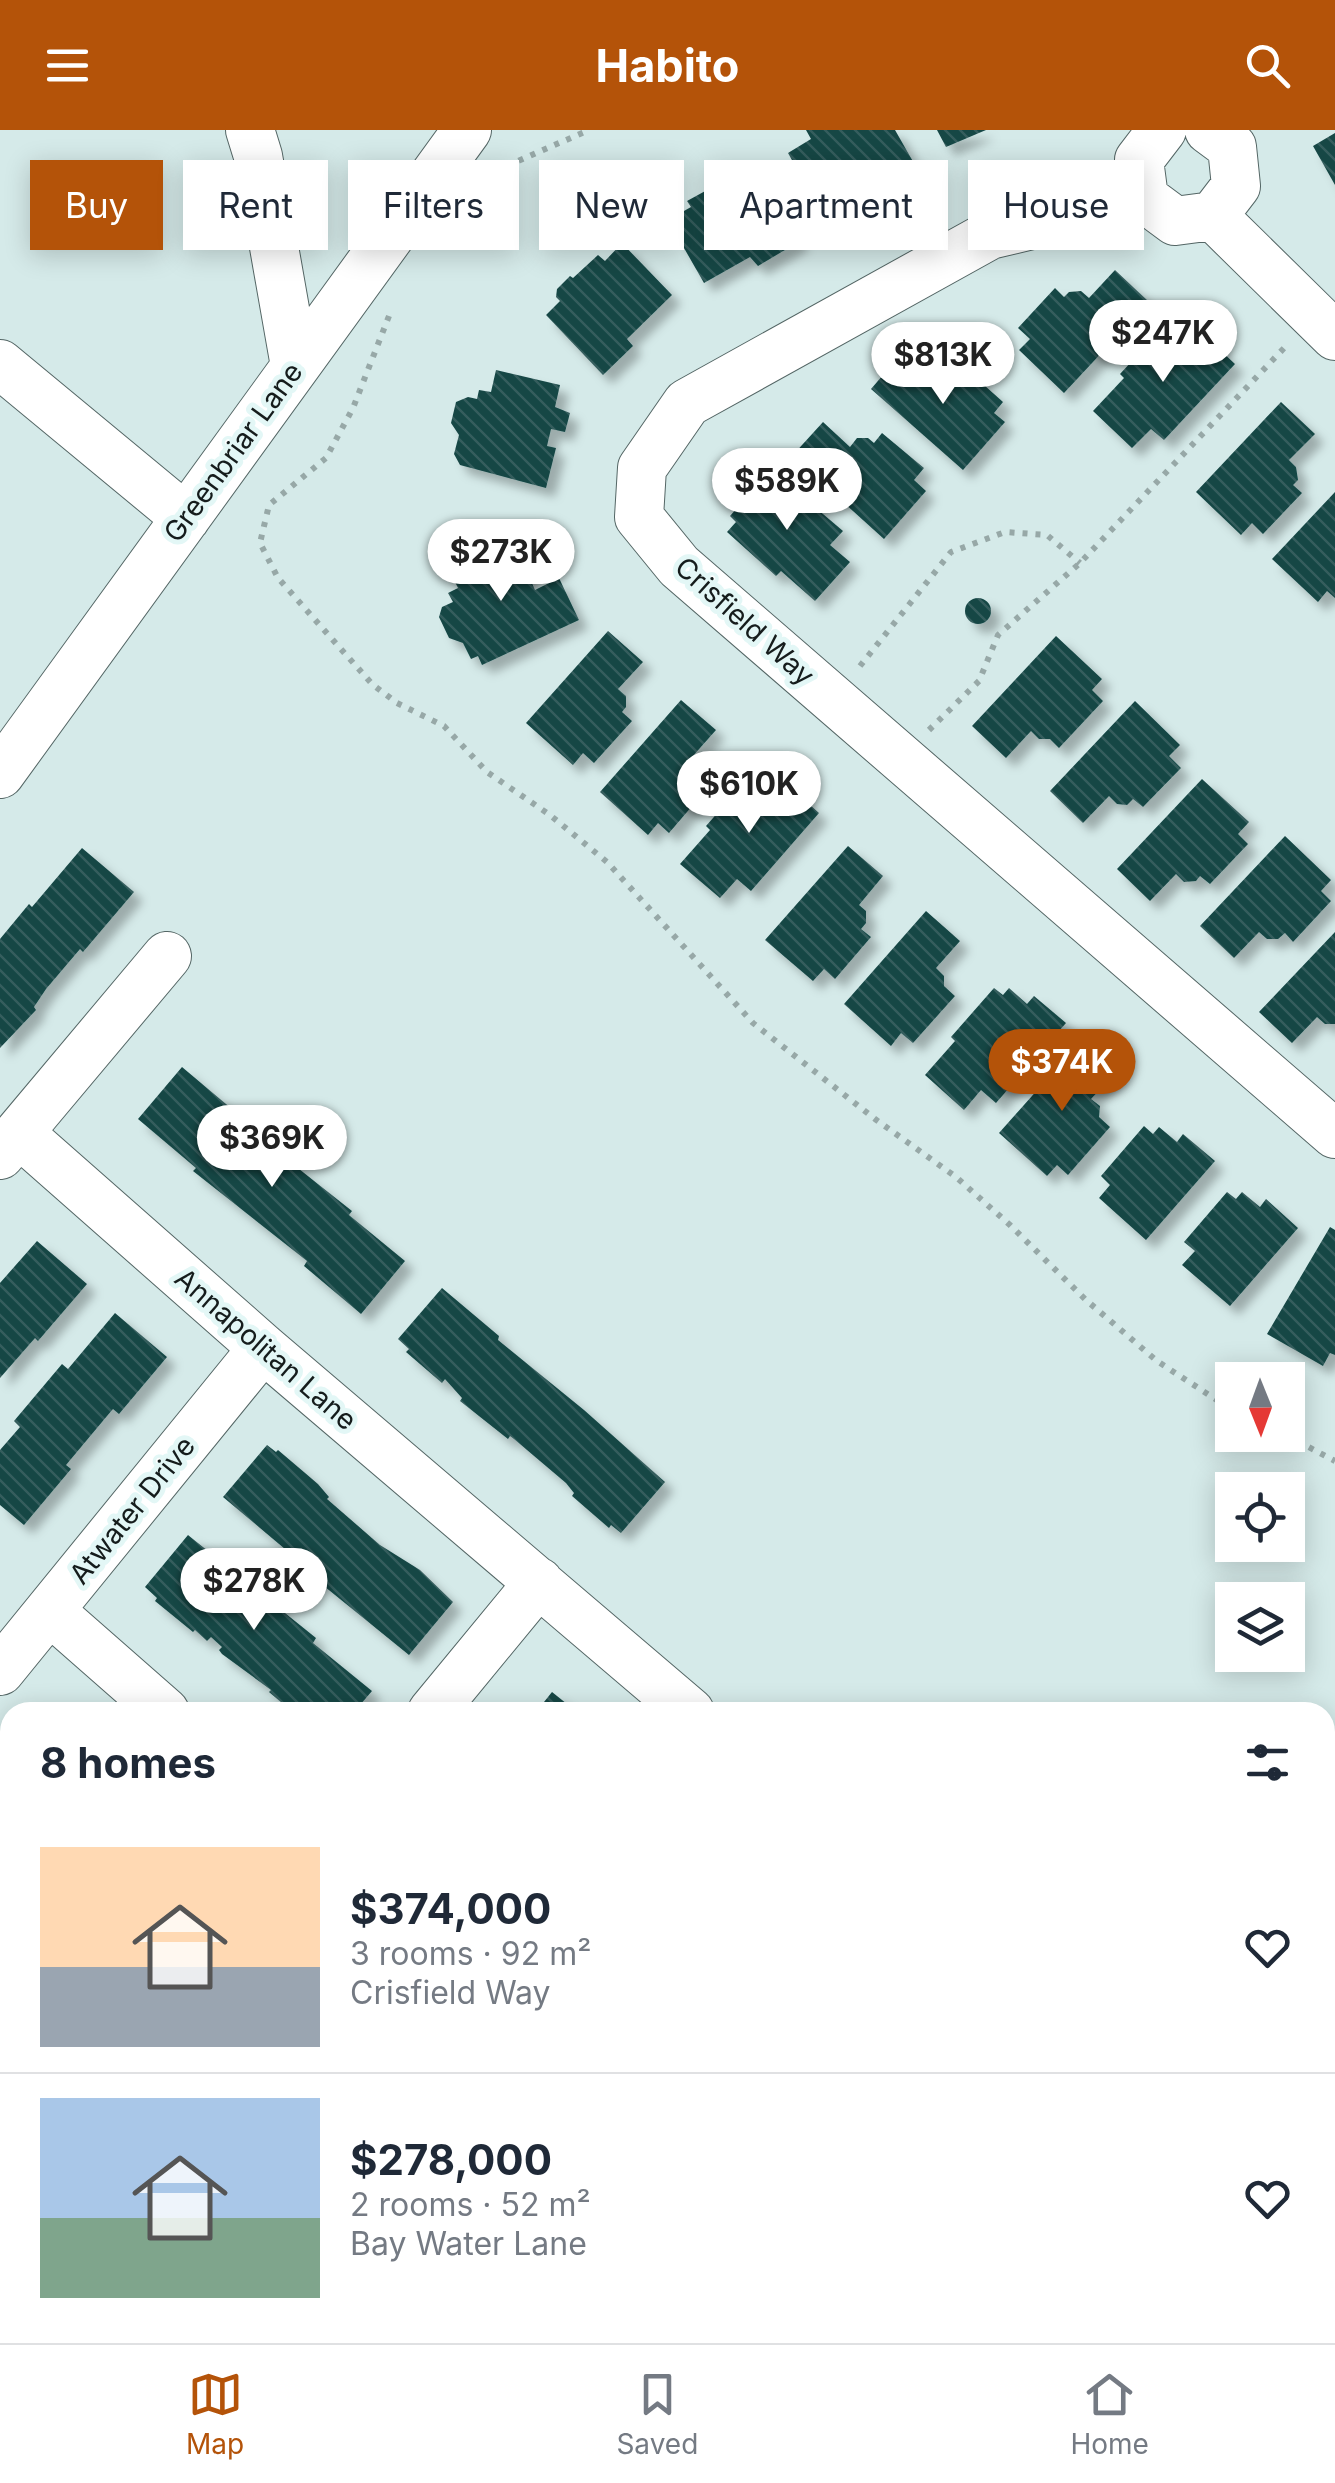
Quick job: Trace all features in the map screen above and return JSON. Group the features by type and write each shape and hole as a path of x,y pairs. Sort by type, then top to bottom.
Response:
{"street":[{"path":"250,130 295,366"},
{"name":"Greenbriar Lane","path":"0,774 467,130"},
{"path":"1139,160 1162,130"},
{"path":"1144,198 1175,221 1214,216 1236,186 1232,148 1209,130"},
{"path":"1214,216 1325,326"},
{"name":"Crisfield Way","path":"968,247 686,403 642,468 639,517 669,554 1335,1134"},
{"path":"0,364 186,518"},
{"name":"Annapolitan Lane","path":"167,956 10,1144 262,1348 678,1702"},
{"name":"Atwater Drive","path":"0,1670 262,1348"},
{"path":"440,1702 538,1582"},
{"path":"50,1611 153,1702"}],"path":[{"path":"519,160 589,130"},
{"path":"395,303 352,408 326,458 269,505 260,543 278,578 372,684 398,703 444,726 487,772 550,815 606,862 714,984 754,1022 956,1178 1157,1361 1215,1399"},
{"path":"901,758 979,680 998,634 1080,563 1325,326"},
{"path":"834,700 950,552 1005,532 1047,535 1080,563"},
{"path":"1305,1445 1335,1462"}],"building":[{"path":"806,130 895,130 912,160 792,160 788,153 811,139"},
{"path":"937,130 986,130 946,147"},
{"path":"1335,133 1335,185 1313,146"},
{"path":"704,192 704,250 785,250 758,266 750,257 704,283 684,248 684,211 691,207 687,201"},
{"path":"615,250 629,250 672,295 627,339 633,346 603,375 546,315 560,301 557,289 570,276 573,278 598,255 605,261"},
{"path":"1115,270 1149,302 1064,393 1019,350 1030,339 1018,328 1055,288 1064,297 1069,292 1081,291 1089,298"},
{"path":"1169,321 1196,345 1205,336 1235,364 1164,440 1151,429 1132,448 1093,411 1124,378 1120,374"},
{"path":"901,354 929,378 937,369 945,370 956,360 1003,402 994,413 1005,422 963,470 871,389"},
{"path":"496,370 560,385 555,407 570,413 565,432 551,429 547,446 556,448 546,488 460,465 454,454 459,435 451,423 456,402 468,397 477,399 479,390 491,392"},
{"path":"1281,402 1315,434 1289,460 1296,467 1298,480 1293,485 1302,493 1263,534 1252,523 1241,535 1196,492"},
{"path":"823,422 850,447 857,438 868,438 874,443 882,433 924,468 914,480 926,491 884,539 792,456"},
{"path":"763,463 843,531 830,545 850,562 815,601 781,571 776,576 727,532 736,522 730,516 745,499 737,491"},
{"path":"1335,492 1335,598 1327,591 1318,602 1272,559"},
{"path":"506,536 535,590 559,578 579,620 482,665 478,656 471,659 463,643 449,638 439,617 442,607 453,602 448,593 458,588 446,564"},
{"path":"978,598 987,602 991,611 987,620 978,624 969,620 965,611 969,602"},
{"path":"608,631 643,662 618,689 626,696 622,712 632,721 594,763 583,753 573,765 526,723"},
{"path":"1056,636 1102,679 1092,690 1103,701 1059,748 1050,739 1039,739 1031,731 1006,758 972,726"},
{"path":"681,700 716,730 692,757 700,765 701,777 696,782 705,791 669,833 658,823 648,835 600,792"},
{"path":"1135,701 1180,745 1169,756 1181,768 1143,807 1133,799 1127,805 1117,804 1109,796 1083,823 1050,791"},
{"path":"749,777 757,784 764,777 782,793 788,785 819,813 751,891 737,879 720,898 680,864 710,830 706,826"},
{"path":"1202,779 1249,822 1238,834 1248,844 1210,884 1200,876 1196,881 1184,882 1176,874 1150,901 1117,869"},
{"path":"1285,836 1331,880 1321,891 1331,901 1293,942 1285,933 1278,939 1267,939 1259,932 1234,958 1200,926"},
{"path":"848,846 883,876 859,905 866,911 866,923 861,929 871,937 835,979 824,969 813,981 765,940"},
{"path":"82,848 134,892 83,952 80,949 46,989 34,1007 36,1010 0,1048 0,939"},
{"path":"926,911 960,941 936,968 944,976 944,986 955,996 913,1043 901,1033 891,1046 844,1004"},
{"path":"1335,932 1335,1024 1325,1024 1317,1017 1292,1043 1259,1012"},
{"path":"994,988 1003,995 1009,988 1027,1004 1034,996 1066,1023 996,1103 981,1090 964,1110 925,1075 955,1041 951,1037"},
{"path":"1081,1041 1116,1072 1091,1099 1100,1106 1099,1117 1110,1127 1068,1175 1057,1165 1047,1176 999,1133"},
{"path":"182,1067 239,1115 236,1119 352,1211 349,1215 405,1261 361,1314 304,1266 307,1261 193,1171 196,1168 138,1119"},
{"path":"1144,1126 1153,1134 1159,1127 1177,1142 1183,1134 1215,1161 1146,1240 1099,1198 1110,1185 1101,1176"},
{"path":"1227,1192 1236,1199 1242,1192 1260,1207 1266,1199 1298,1228 1230,1306 1182,1265 1195,1251 1184,1242"},
{"path":"1330,1227 1335,1230 1335,1355 1330,1353 1323,1366 1267,1334"},
{"path":"37,1241 87,1284 0,1378 0,1283"},
{"path":"442,1288 665,1482 621,1533 611,1525 609,1528 572,1496 574,1493 566,1483 514,1439 508,1439 460,1401 462,1398 445,1379 442,1383 406,1352 409,1349 398,1339"},
{"path":"115,1313 167,1357 119,1414 113,1409 107,1416 66,1465 71,1469 24,1525 0,1505 0,1450 20,1427 14,1421 62,1364 68,1369"},
{"path":"267,1445 318,1484 327,1499 380,1545 420,1570 453,1602 409,1655 282,1552 285,1549 223,1497"},
{"path":"188,1535 316,1638 313,1643 372,1691 363,1702 281,1702 271,1690 222,1654 222,1647 211,1637 207,1641 193,1632 155,1601 157,1598 145,1587"},
{"path":"552,1692 564,1702 544,1702"}]}
